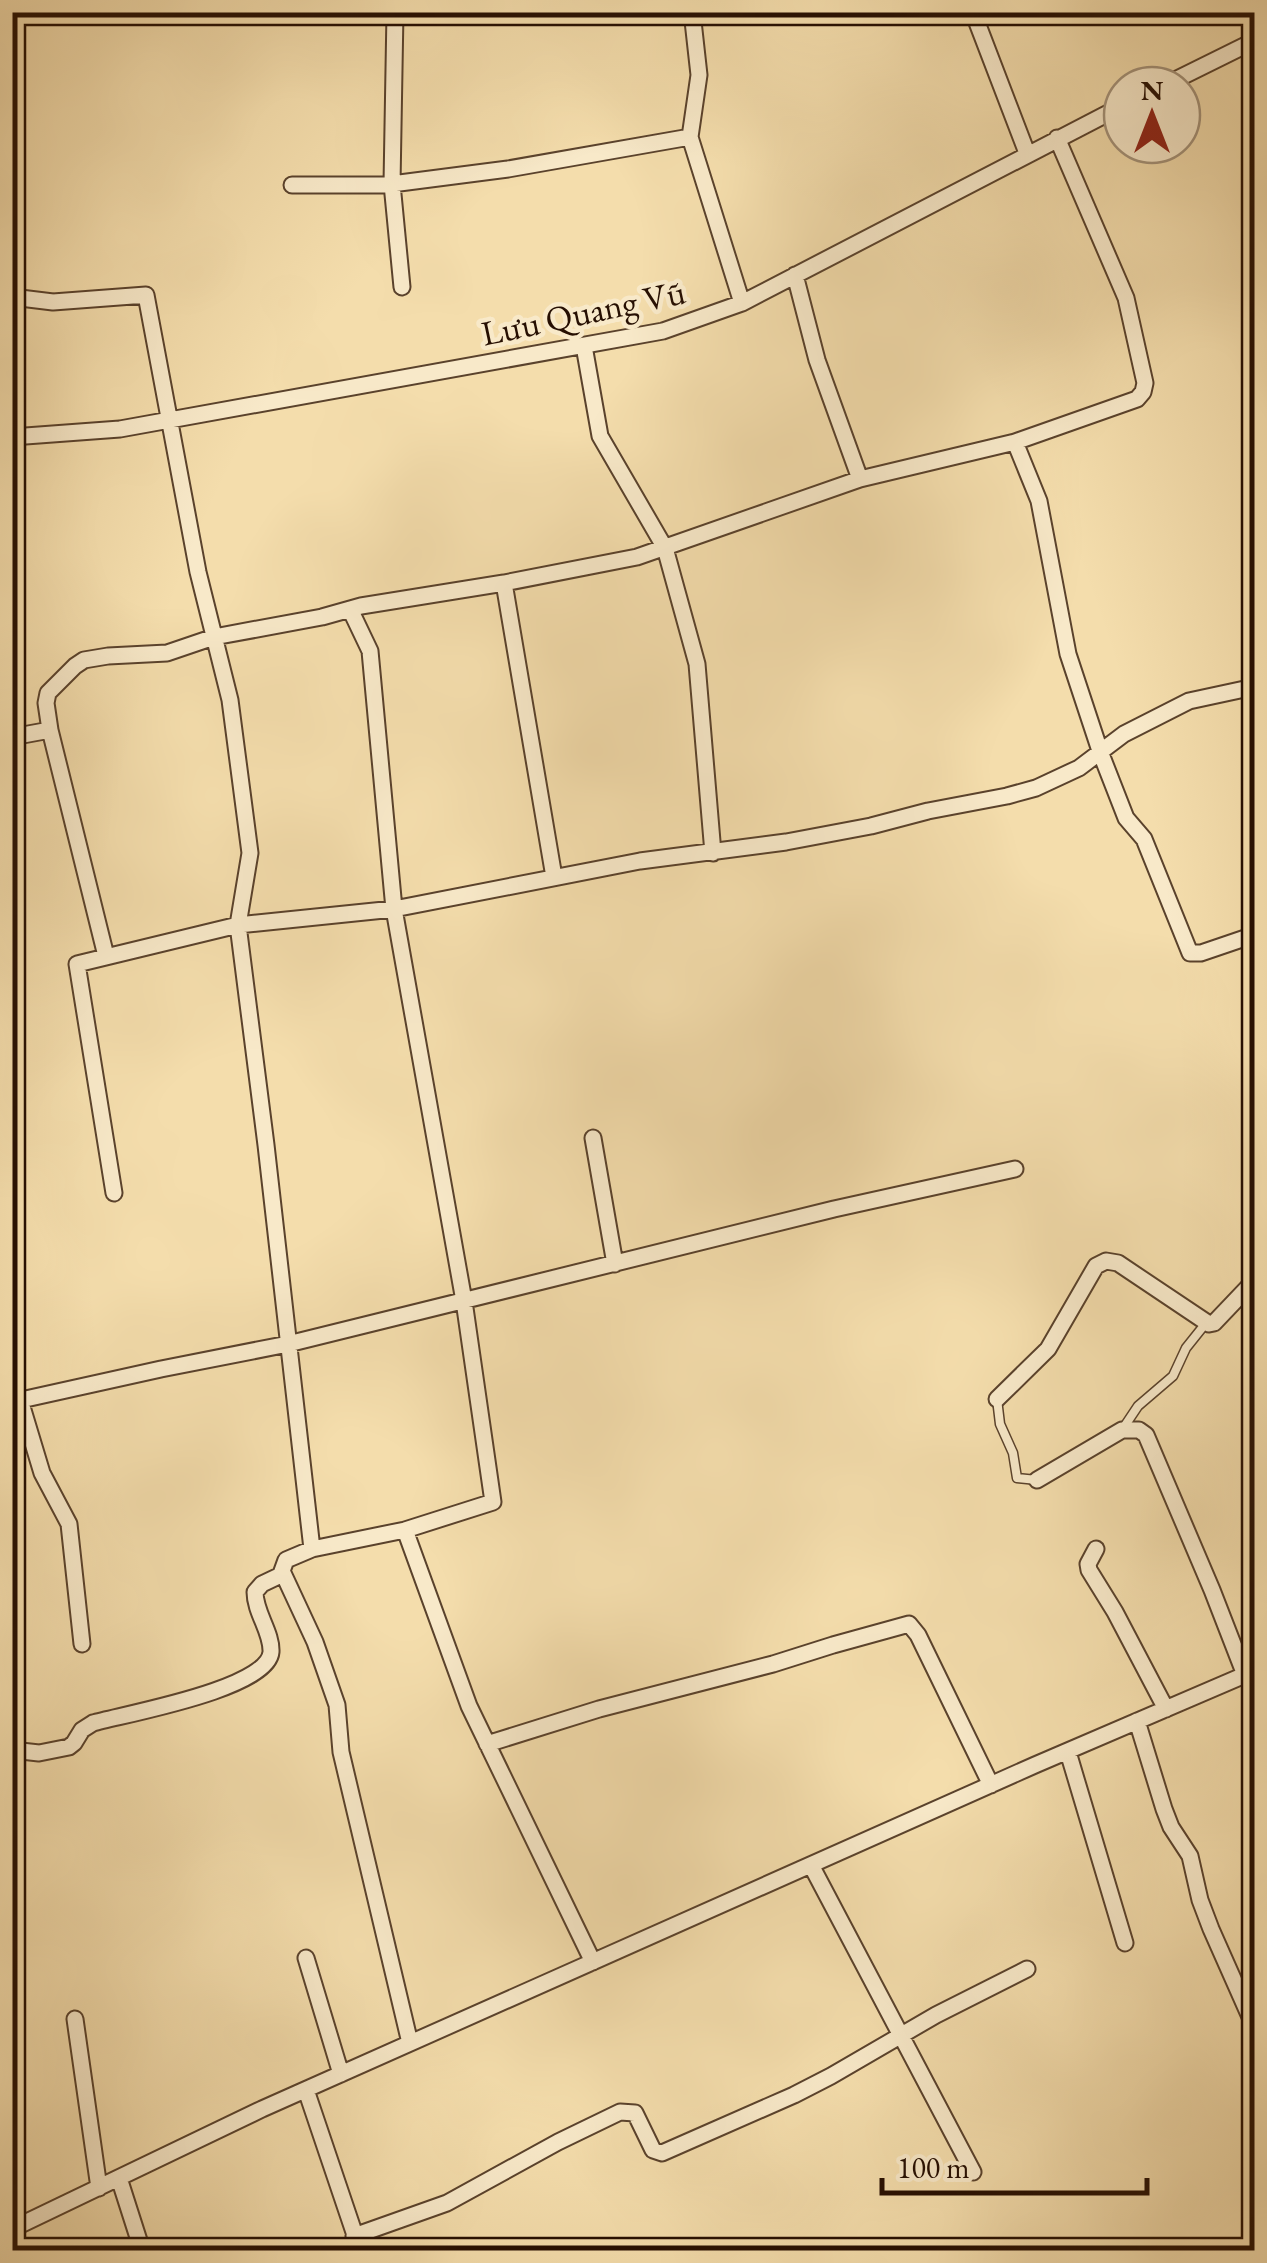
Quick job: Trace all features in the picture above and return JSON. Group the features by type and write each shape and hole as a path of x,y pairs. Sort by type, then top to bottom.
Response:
{"street":[{"path":"395,12 392,184 402,287"},
{"path":"692,12 699,75 690,137 742,303"},
{"path":"974,12 1027,153"},
{"path":"1202,67 1254,41"},
{"name":"Lưu Quang Vũ","path":"12,438 120,429 663,331 742,303 1102,116"},
{"path":"292,185 392,184 508,169 690,137"},
{"path":"106,956 46,703 48,693 84,660 167,653 214,636 582,569 665,548 860,479 1014,442 1144,392 1119,277 1057,138"},
{"path":"796,275 817,360 860,479"},
{"path":"12,297 53,302 146,294 198,572 230,700 250,853 238,925 312,1549"},
{"path":"584,346 600,436 665,548 697,664 713,853"},
{"path":"1014,442 1039,501 1068,654 1101,754 1126,818 1144,839 1190,953 1254,938"},
{"path":"504,583 554,877"},
{"path":"350,609 370,651 394,908 464,1300 493,1502 405,1530 312,1549 286,1560 282,1571 315,1642 337,1706 342,1752 410,2043"},
{"path":"114,1192 76,964 238,925 394,908 640,860 713,853 871,826 928,810 1007,796 1080,768 1124,734 1189,701 1254,687"},
{"path":"12,737 50,730"},
{"path":"593,1138 615,1264"},
{"path":"82,1644 70,1524 42,1473 16,1401 288,1344 834,1209 1015,1169"},
{"path":"997,1399 1048,1349 1101,1262 1118,1263 1206,1323 1214,1323 1254,1281"},
{"path":"12,2230 341,2074 1250,1673 1151,1442 1139,1430 1122,1430 1037,1480"},
{"path":"405,1530 469,1706 593,1962"},
{"path":"1096,1549 1089,1570 1166,1709"},
{"path":"12,1750 39,1752 69,1747 93,1722 206,1694 252,1674 270,1657 255,1592 262,1584 284,1574"},
{"path":"487,1744 909,1624 991,1785"},
{"path":"1137,1721 1164,1809 1190,1856 1210,1929 1254,2026"},
{"path":"1068,1752 1125,1943"},
{"path":"810,1865 973,2172"},
{"path":"306,1958 341,2074"},
{"path":"306,2090 357,2243 447,2203 620,2112 635,2113 653,2150 662,2153 794,2096 936,2015 1027,1969"},
{"path":"75,2019 98,2188"},
{"path":"119,2178 142,2250"}],"lane":[{"path":"1122,1430 1138,1406 1173,1376 1186,1348 1206,1323"},
{"path":"997,1399 1000,1424 1014,1454 1017,1478 1037,1480"}]}
